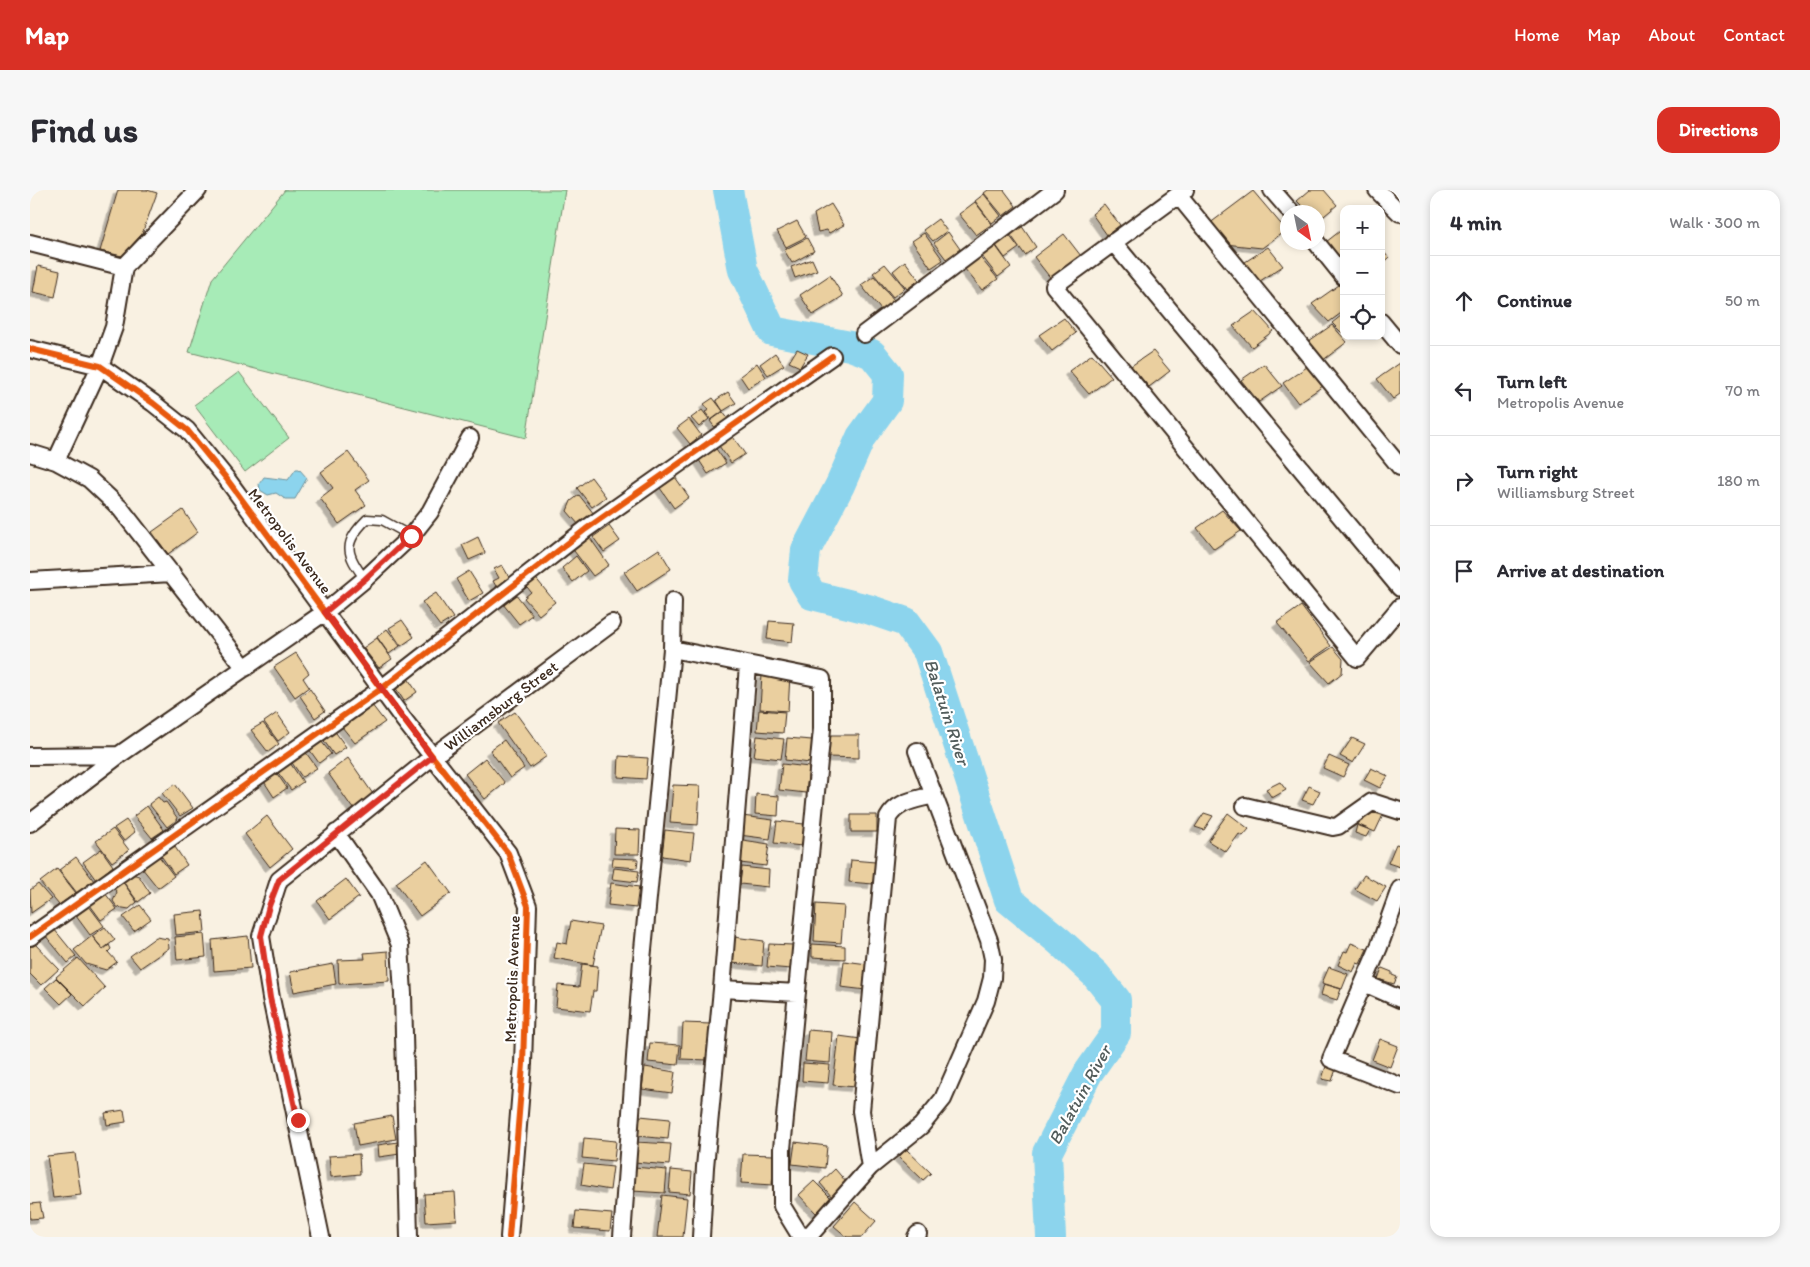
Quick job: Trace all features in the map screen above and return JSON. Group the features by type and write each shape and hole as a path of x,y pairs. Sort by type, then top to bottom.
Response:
{"street":[{"path":"864,334 1054,190"},
{"path":"1272,190 1285,205"},
{"path":"1377,190 1400,212"},
{"path":"56,461 100,366 114,327 124,267 195,191"},
{"path":"1400,467 1181,193 1054,286 1357,658 1400,608"},
{"path":"1113,242 1400,588"},
{"path":"30,243 124,267"},
{"path":"1323,250 1340,271"},
{"path":"1385,327 1400,345"},
{"path":"30,349 100,366"},
{"path":"30,937 381,689 586,529 832,356"},
{"name":"Metropolis Avenue","path":"100,366 153,403 187,430 226,478 432,757 508,853 528,906 523,1064 509,1237"},
{"path":"30,823 119,756 325,612 365,579 411,536 430,512 470,438"},
{"path":"30,454 56,461 89,479 120,508 245,668"},
{"path":"30,581 172,573"},
{"path":"622,1237 642,960 672,649 673,601"},
{"name":"Williamsburg Street","path":"321,1237 270,998 261,936 269,906 279,880 336,832 432,757 612,623"},
{"path":"672,649 748,666 822,679 822,728 782,1149 782,1206 801,1237"},
{"path":"701,1237 704,1167 722,989 748,666"},
{"path":"808,1237 870,1167 921,1126 943,1099 986,1001 992,978 993,959 989,940 917,751"},
{"path":"30,756 119,756"},
{"path":"870,1167 861,1110 888,818 896,808 903,804 933,795"},
{"path":"1245,806 1329,827 1338,826 1372,802 1400,810"},
{"path":"336,832 378,894 400,945 409,1237"},
{"path":"1398,899 1332,1059 1400,1086"},
{"path":"1364,983 1400,999"},
{"path":"722,989 798,993"}],"lane":[{"path":"365,579 353,563 348,547 354,532 367,519 382,520 411,536"}],"green space":[{"path":"285,190 565,190 526,438 189,352 212,279"},
{"path":"239,372 289,438 245,472 194,405"}],"water":[{"path":"296,469 299,469 307,478 295,499 285,499 276,493 268,495 260,490 259,484 264,477 288,480"}],"building":[{"path":"118,190 147,190 157,193 142,234 122,256 100,251"},
{"path":"988,190 1004,190 1016,206 1003,216 984,193"},
{"path":"1310,190 1324,190 1337,205 1325,215 1325,205 1301,205 1297,201"},
{"path":"1253,191 1280,223 1280,234 1262,248 1225,244 1209,224"},
{"path":"984,194 1001,216 992,223 975,201"},
{"path":"975,202 992,224 976,235 959,214"},
{"path":"831,204 844,225 829,233 827,230 818,232 814,214"},
{"path":"1104,204 1120,225 1107,235 1092,214"},
{"path":"938,219 947,231 933,241 923,230"},
{"path":"797,221 806,237 786,247 777,231"},
{"path":"1021,225 1036,247 1025,255 1010,234"},
{"path":"1340,231 1340,257 1326,242"},
{"path":"948,232 960,249 946,259 934,243"},
{"path":"924,233 943,260 931,268 912,241"},
{"path":"1064,234 1081,256 1052,280 1034,257"},
{"path":"1009,235 1019,248 1005,258 995,244"},
{"path":"807,238 814,251 792,263 784,250"},
{"path":"995,245 1011,267 998,277 981,255"},
{"path":"1268,247 1283,266 1257,283 1242,264"},
{"path":"1385,254 1389,258 1385,262"},
{"path":"978,255 998,279 982,290 964,268"},
{"path":"812,259 817,270 795,278 791,267"},
{"path":"905,261 919,280 907,289 893,271"},
{"path":"885,264 905,288 893,297 873,273"},
{"path":"38,266 60,271 55,297 33,292"},
{"path":"830,275 843,296 813,315 800,295"},
{"path":"874,276 894,300 881,310 861,285"},
{"path":"1340,286 1340,314 1329,322 1312,304"},
{"path":"1255,311 1273,331 1252,347 1233,326"},
{"path":"1340,317 1340,331 1332,323"},
{"path":"1064,318 1076,333 1052,351 1039,335"},
{"path":"1332,325 1340,334 1340,340 1347,342 1322,361 1306,343"},
{"path":"797,349 808,354 800,367 789,362"},
{"path":"1153,351 1170,371 1149,387 1131,366"},
{"path":"775,353 784,365 768,375 760,364"},
{"path":"1092,354 1112,377 1089,394 1069,371"},
{"path":"757,363 766,377 748,388 740,376"},
{"path":"1400,363 1400,394 1393,399 1377,379"},
{"path":"1264,364 1282,386 1259,402 1241,380"},
{"path":"1307,367 1323,386 1298,403 1283,383"},
{"path":"728,392 736,403 723,411 716,400"},
{"path":"713,398 723,411 711,420 705,412 709,410 704,404"},
{"path":"702,410 709,419 699,427 691,418"},
{"path":"723,412 729,420 716,429 710,421"},
{"path":"689,419 701,435 690,444 677,428"},
{"path":"731,434 745,454 731,463 717,443"},
{"path":"714,446 726,463 708,474 697,457"},
{"path":"348,452 369,480 355,490 366,505 339,524 320,498 333,488 321,472"},
{"path":"673,474 689,497 674,508 660,488 669,482 666,479"},
{"path":"591,477 606,497 592,507 577,488"},
{"path":"579,495 594,514 579,525 567,511 571,501"},
{"path":"183,510 198,532 168,554 152,532"},
{"path":"1222,510 1241,531 1214,549 1197,528"},
{"path":"609,526 620,541 604,552 593,537"},
{"path":"588,535 609,565 593,576 571,547"},
{"path":"478,537 485,553 469,560 462,545"},
{"path":"659,549 671,569 637,591 624,572"},
{"path":"576,556 587,571 573,582 562,568"},
{"path":"502,565 511,580 497,588 493,581 499,578 494,569"},
{"path":"469,571 483,593 469,601 456,579"},
{"path":"534,576 555,602 539,615 524,598 531,592 524,583"},
{"path":"512,589 532,615 519,624 499,599"},
{"path":"436,593 453,618 440,626 422,602"},
{"path":"1301,606 1331,646 1309,661 1277,623"},
{"path":"402,620 414,637 401,646 389,628"},
{"path":"769,621 794,623 792,642 767,639"},
{"path":"387,629 400,646 389,654 377,637"},
{"path":"377,638 392,659 379,668 363,648"},
{"path":"1333,647 1343,659 1342,673 1329,683 1310,662"},
{"path":"296,653 309,673 303,678 309,687 295,697 274,667"},
{"path":"405,674 417,692 404,701 392,682"},
{"path":"762,674 790,675 788,711 760,709"},
{"path":"310,689 325,711 315,718 300,696"},
{"path":"368,700 385,722 355,743 338,722"},
{"path":"759,710 785,712 783,733 757,731"},
{"path":"515,712 547,756 530,768 498,723"},
{"path":"277,713 290,732 278,741 264,722"},
{"path":"263,723 279,744 268,752 251,730"},
{"path":"334,730 346,747 334,755 322,738"},
{"path":"829,735 859,735 859,758 828,757"},
{"path":"757,736 784,739 781,759 754,756"},
{"path":"318,737 331,754 319,763 306,745"},
{"path":"787,738 812,740 810,763 785,760"},
{"path":"1352,738 1365,744 1353,763 1340,756"},
{"path":"504,740 524,768 510,778 490,750"},
{"path":"304,750 317,768 302,777 290,760"},
{"path":"619,756 648,758 646,779 618,777"},
{"path":"1329,756 1349,765 1343,777 1323,768"},
{"path":"348,758 373,794 353,809 328,773"},
{"path":"485,758 505,783 485,799 465,774"},
{"path":"288,760 303,782 291,790 276,770"},
{"path":"782,764 809,767 806,793 779,790"},
{"path":"1371,768 1388,776 1380,788 1364,780"},
{"path":"275,771 287,788 274,797 263,780"},
{"path":"1280,782 1286,790 1272,798 1266,789"},
{"path":"175,784 193,808 180,816 162,793"},
{"path":"673,785 700,786 698,825 670,823"},
{"path":"1309,786 1320,791 1313,804 1302,800"},
{"path":"756,794 779,796 778,816 755,814"},
{"path":"158,797 163,803 166,802 178,819 167,827 149,804"},
{"path":"147,806 164,830 152,838 134,816"},
{"path":"1365,807 1383,815 1375,832 1357,824"},
{"path":"1204,813 1213,816 1204,830 1195,827"},
{"path":"1228,813 1249,829 1243,836 1239,834 1226,852 1208,841"},
{"path":"851,815 877,815 877,832 851,832"},
{"path":"267,816 292,849 270,867 245,834"},
{"path":"742,816 773,820 770,839 739,835"},
{"path":"126,820 135,832 124,841 114,828"},
{"path":"777,821 804,824 802,846 774,843"},
{"path":"1357,825 1370,830 1366,837 1355,833"},
{"path":"113,829 129,850 112,862 96,841"},
{"path":"615,829 640,830 639,854 614,854"},
{"path":"665,830 694,833 691,860 662,856"},
{"path":"743,840 769,844 766,866 740,863"},
{"path":"171,841 187,865 174,874 157,850"},
{"path":"1396,844 1400,845 1400,867 1388,863"},
{"path":"101,849 113,866 96,880 83,862"},
{"path":"155,851 174,876 158,888 138,863"},
{"path":"76,857 94,881 77,893 59,870"},
{"path":"613,858 638,859 637,868 612,866"},
{"path":"427,860 451,893 420,916 396,883"},
{"path":"851,860 875,862 873,884 849,882"},
{"path":"742,867 769,870 768,887 740,884"},
{"path":"614,868 639,871 637,882 612,879"},
{"path":"57,869 76,893 59,905 40,882"},
{"path":"132,874 139,876 150,893 138,902 122,880"},
{"path":"1364,875 1386,887 1377,901 1355,889"},
{"path":"120,878 137,902 129,909 117,907 113,901 117,892 111,885"},
{"path":"346,879 359,897 330,919 317,901"},
{"path":"611,883 639,887 636,908 608,905"},
{"path":"38,884 51,899 31,913 30,890"},
{"path":"105,893 117,909 101,920 90,905"},
{"path":"816,904 844,906 841,943 814,941"},
{"path":"140,905 151,919 134,931 123,917"},
{"path":"89,906 104,926 90,935 76,916"},
{"path":"203,911 205,932 176,935 174,914"},
{"path":"571,921 601,926 593,965 554,958 557,942 567,944"},
{"path":"105,927 115,940 103,949 92,936"},
{"path":"54,929 76,956 68,963 45,935"},
{"path":"204,934 206,957 177,960 175,937"},
{"path":"92,936 103,950 109,945 111,949 108,952 117,962 106,970 86,964 74,950"},
{"path":"248,936 251,968 214,971 212,940"},
{"path":"156,937 168,939 169,948 140,968 130,956"},
{"path":"734,937 764,941 762,966 732,963"},
{"path":"34,943 59,969 41,985 30,974 30,947"},
{"path":"1351,943 1367,949 1360,964 1357,963 1353,972 1338,965 1344,951 1347,952"},
{"path":"769,944 793,945 791,969 767,967"},
{"path":"812,944 845,946 845,959 812,957"},
{"path":"388,951 389,981 339,984 338,960 365,959 364,953"},
{"path":"78,958 105,988 85,1006 56,977"},
{"path":"844,961 868,964 866,990 841,987"},
{"path":"333,964 336,984 294,992 290,972"},
{"path":"582,964 598,966 596,991 593,991 590,1011 556,1007 558,985 579,987"},
{"path":"1329,967 1348,974 1342,989 1322,983"},
{"path":"1382,968 1392,972 1392,975 1397,977 1394,984 1378,979"},
{"path":"56,978 72,994 61,1004 45,988"},
{"path":"1324,984 1341,989 1337,1000 1321,995"},
{"path":"683,1023 711,1024 708,1060 681,1059"},
{"path":"808,1030 832,1032 830,1063 805,1061"},
{"path":"839,1036 861,1039 855,1087 833,1085"},
{"path":"1380,1039 1398,1046 1390,1067 1372,1060"},
{"path":"650,1043 680,1045 678,1065 648,1062"},
{"path":"803,1063 830,1065 828,1083 802,1081"},
{"path":"1326,1066 1336,1069 1332,1081 1322,1079"},
{"path":"645,1067 675,1072 672,1093 642,1089"},
{"path":"124,1110 126,1122 107,1125 105,1113"},
{"path":"392,1116 396,1139 358,1146 354,1123"},
{"path":"640,1116 670,1119 668,1139 638,1136"},
{"path":"584,1138 616,1141 614,1161 582,1158"},
{"path":"398,1142 400,1154 379,1157 378,1145"},
{"path":"636,1142 671,1144 669,1165 634,1162"},
{"path":"795,1142 827,1146 825,1168 792,1164"},
{"path":"906,1149 931,1173 923,1180 899,1157"},
{"path":"75,1153 81,1195 53,1198 47,1156"},
{"path":"359,1154 360,1174 331,1177 329,1156"},
{"path":"743,1154 774,1155 772,1185 741,1183"},
{"path":"584,1164 613,1167 610,1190 581,1185"},
{"path":"634,1167 667,1170 665,1193 632,1191"},
{"path":"835,1169 847,1183 832,1197 820,1183"},
{"path":"671,1170 692,1172 690,1194 669,1192"},
{"path":"814,1181 831,1198 816,1213 799,1195"},
{"path":"455,1192 457,1220 426,1222 424,1194"},
{"path":"662,1195 687,1198 683,1237 657,1237"},
{"path":"855,1202 876,1221 862,1237 847,1237 834,1226"},
{"path":"40,1203 43,1218 30,1219 30,1204"},
{"path":"576,1211 612,1214 610,1231 574,1228"}],"waterway":[{"name":"Balatuin River","path":"728,190 743,270 772,331 850,346 872,354 888,374 887,401 861,437 840,485 806,550 803,580 812,595 868,609 906,622 928,652 1009,900 1059,941 1095,974 1116,1000 1116,1033 1088,1073 1047,1153 1051,1237"}],"cycle path":[{"path":"30,349 100,366 153,403 187,430 226,478 404,720 508,853 528,906 523,1064 509,1237"},
{"path":"30,937 381,689 586,529 832,356"}],"route":[{"path":"298,1120 270,998 261,936 269,906 279,880 336,832 432,757 325,612 365,579 411,536"}]}
